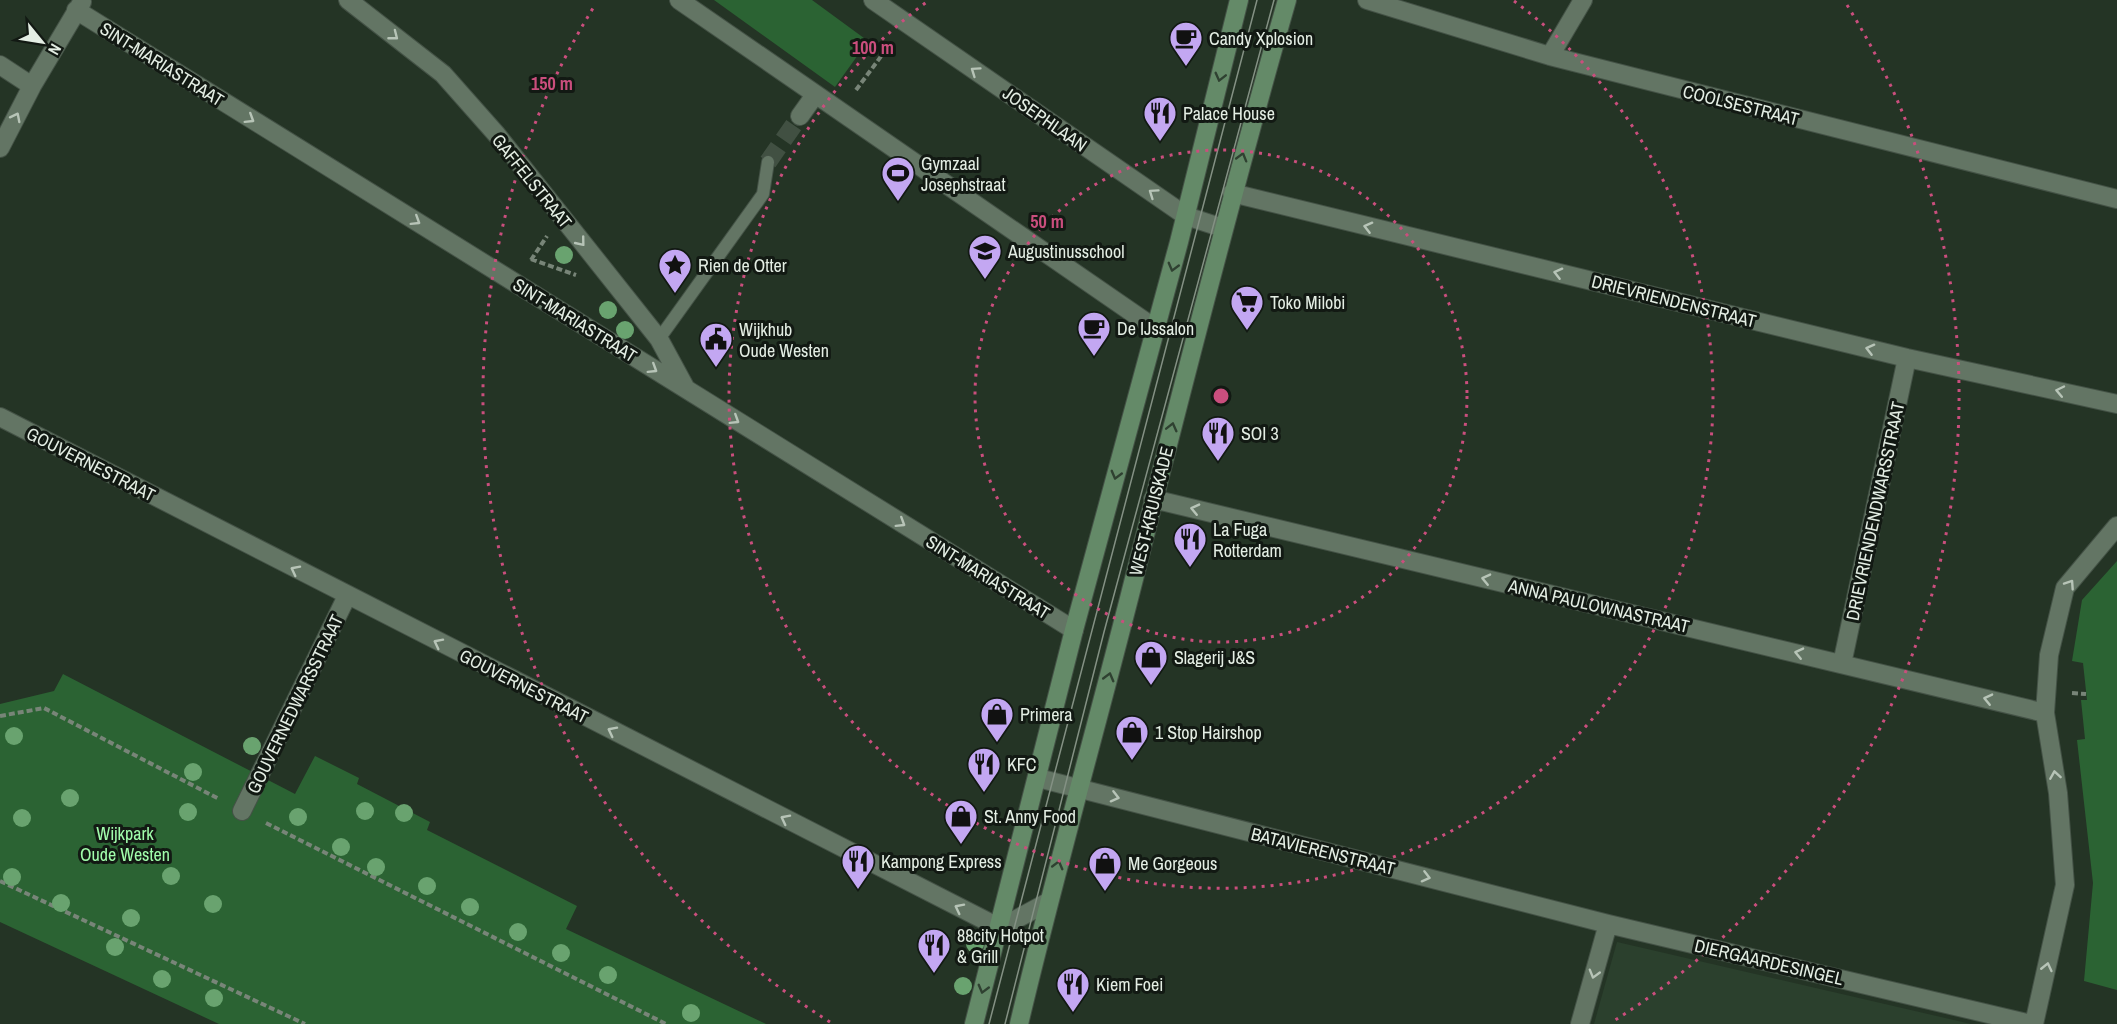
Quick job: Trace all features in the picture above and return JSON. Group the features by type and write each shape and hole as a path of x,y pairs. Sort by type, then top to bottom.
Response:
{"street":[{"name":"GAFFELSTRAAT","path":"348,0 442,74 497,135 659,339 686,389"},
{"path":"679,0 839,113 1156,329"},
{"name":"JOSEPHLAAN","path":"873,0 1186,216 1223,228"},
{"path":"974,1024 1074,630 1186,216 1239,0"},
{"name":"WEST-KRUISKADE","path":"1019,1024 1048,902 1232,193 1287,0"},
{"name":"COOLSESTRAAT","path":"1367,0 1550,56 2117,200"},
{"path":"1550,56 1583,0"},
{"path":"0,148 32,86 79,5"},
{"name":"SINT-MARIASTRAAT","path":"79,5 686,389 1074,630"},
{"path":"0,65 32,86"},
{"path":"800,116 815,95"},
{"name":"DRIEVRIENDENSTRAAT","path":"1232,193 1907,358 2117,404"},
{"name":"DRIEVRIENDENDWARSSTRAAT","path":"1842,664 1907,358"},
{"name":"GOUVERNESTRAAT","path":"0,417 1000,928"},
{"name":"ANNA PAULOWNASTRAAT","path":"1153,499 2045,712"},
{"name":"DIERGAARDESINGEL","path":"1608,924 2032,1024 2066,885 2058,793 2045,712 2049,655 2065,588 2117,526"},
{"name":"GOUVERNEDWARSSTRAAT","path":"242,811 347,596"},
{"name":"BATAVIERENSTRAAT","path":"1038,778 1608,924"},
{"path":"1000,928 1048,902"},
{"path":"1580,1024 1608,924"}],"lane":[{"path":"659,339 763,194 768,162"}],"path":[{"path":"839,113 906,23"},
{"path":"0,716 44,708 242,811 666,1024"},
{"path":"0,881 305,1024"}],"shaded area":[{"path":"1617,942 1971,1024 1594,1024"}],"green space":[{"path":"714,0 812,0 868,41 835,87"},
{"path":"2117,561 2117,990 2084,981 2093,883 2077,740 2085,739 2081,700 2087,700 2083,663 2072,661 2082,600"},
{"name":"Wijkpark Oude Westen","path":"63,674 295,794 315,756 359,778 357,784 430,822 427,830 577,906 566,929 766,1024 219,1024 0,922 0,704 54,691"}],"tunnel":[{"path":"768,162 800,116"}],"tram line":[{"path":"989,1024 1257,0"},
{"path":"1005,1024 1104,632 1274,0"}],"place":[{"name":"Candy Xplosion","path":"1186,67"},
{"name":"Palace House","path":"1160,142"},
{"name":"Gymzaal Josephstraat","path":"898,202"},
{"name":"Augustinusschool","path":"985,280"},
{"name":"Rien de Otter","path":"675,294"},
{"name":"Toko Milobi","path":"1247,331"},
{"name":"De IJssalon","path":"1094,357"},
{"name":"Wijkhub Oude Westen","path":"716,368"},
{"name":"SOI 3","path":"1218,462"},
{"name":"La Fuga Rotterdam","path":"1190,568"},
{"name":"Slagerij J&S","path":"1151,686"},
{"name":"Primera","path":"997,743"},
{"name":"1 Stop Hairshop","path":"1132,761"},
{"name":"KFC","path":"984,793"},
{"name":"St. Anny Food","path":"961,845"},
{"name":"Kampong Express","path":"858,890"},
{"name":"Me Gorgeous","path":"1105,892"},
{"name":"88city Hotpot & Grill","path":"934,974"},
{"name":"Kiem Foei","path":"1073,1013"}]}
